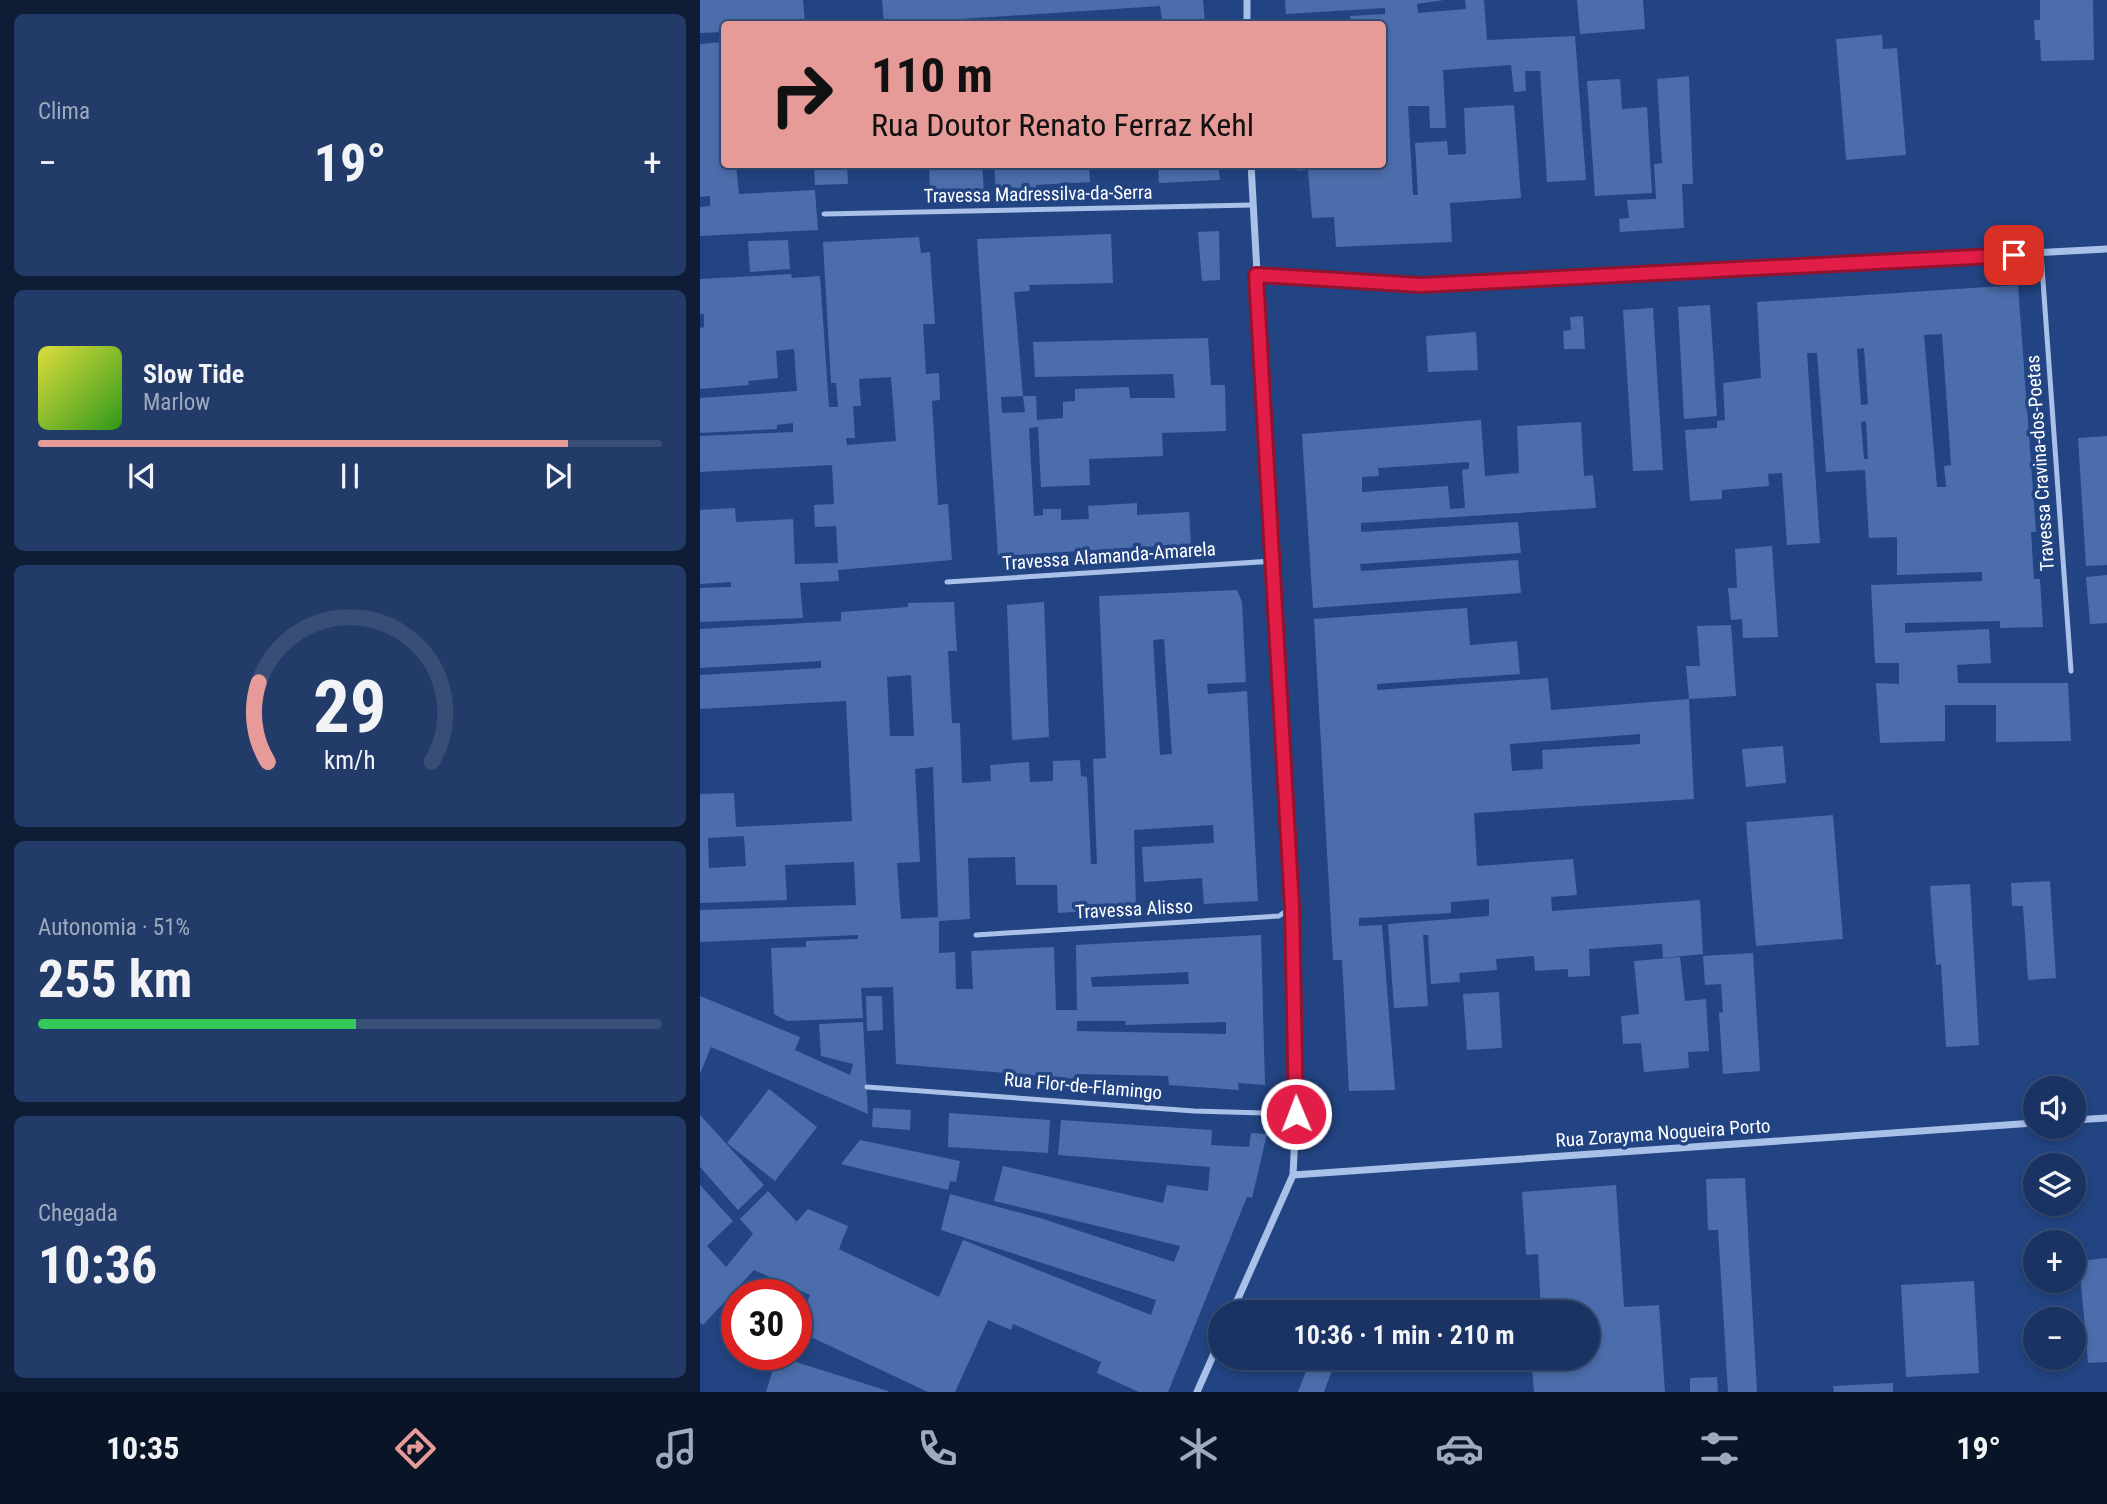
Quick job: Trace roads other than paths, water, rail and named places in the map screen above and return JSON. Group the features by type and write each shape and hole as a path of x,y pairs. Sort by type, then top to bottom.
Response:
{"street":[{"path":"1247,0 1247,21"},
{"path":"1237,1300 1293,1175 1296,1114 1292,907 1251,168"},
{"path":"1256,275 1421,285 2107,249"},
{"path":"2086,1119 2107,1118"},
{"name":"Rua Zorayma Nogueira Porto","path":"1293,1175 2023,1124"},
{"path":"1197,1392 1208,1367"}],"lane":[{"name":"Travessa Madressilva-da-Serra","path":"824,214 1252,205"},
{"name":"Travessa Cravina-dos-Poetas","path":"2041,253 2071,671"},
{"name":"Travessa Alamanda-Amarela","path":"947,582 1274,561"},
{"name":"Travessa Alisso","path":"976,934 1279,916 1292,907"},
{"name":"Rua Flor-de-Flamingo","path":"867,1087 1194,1111 1296,1114"}]}
